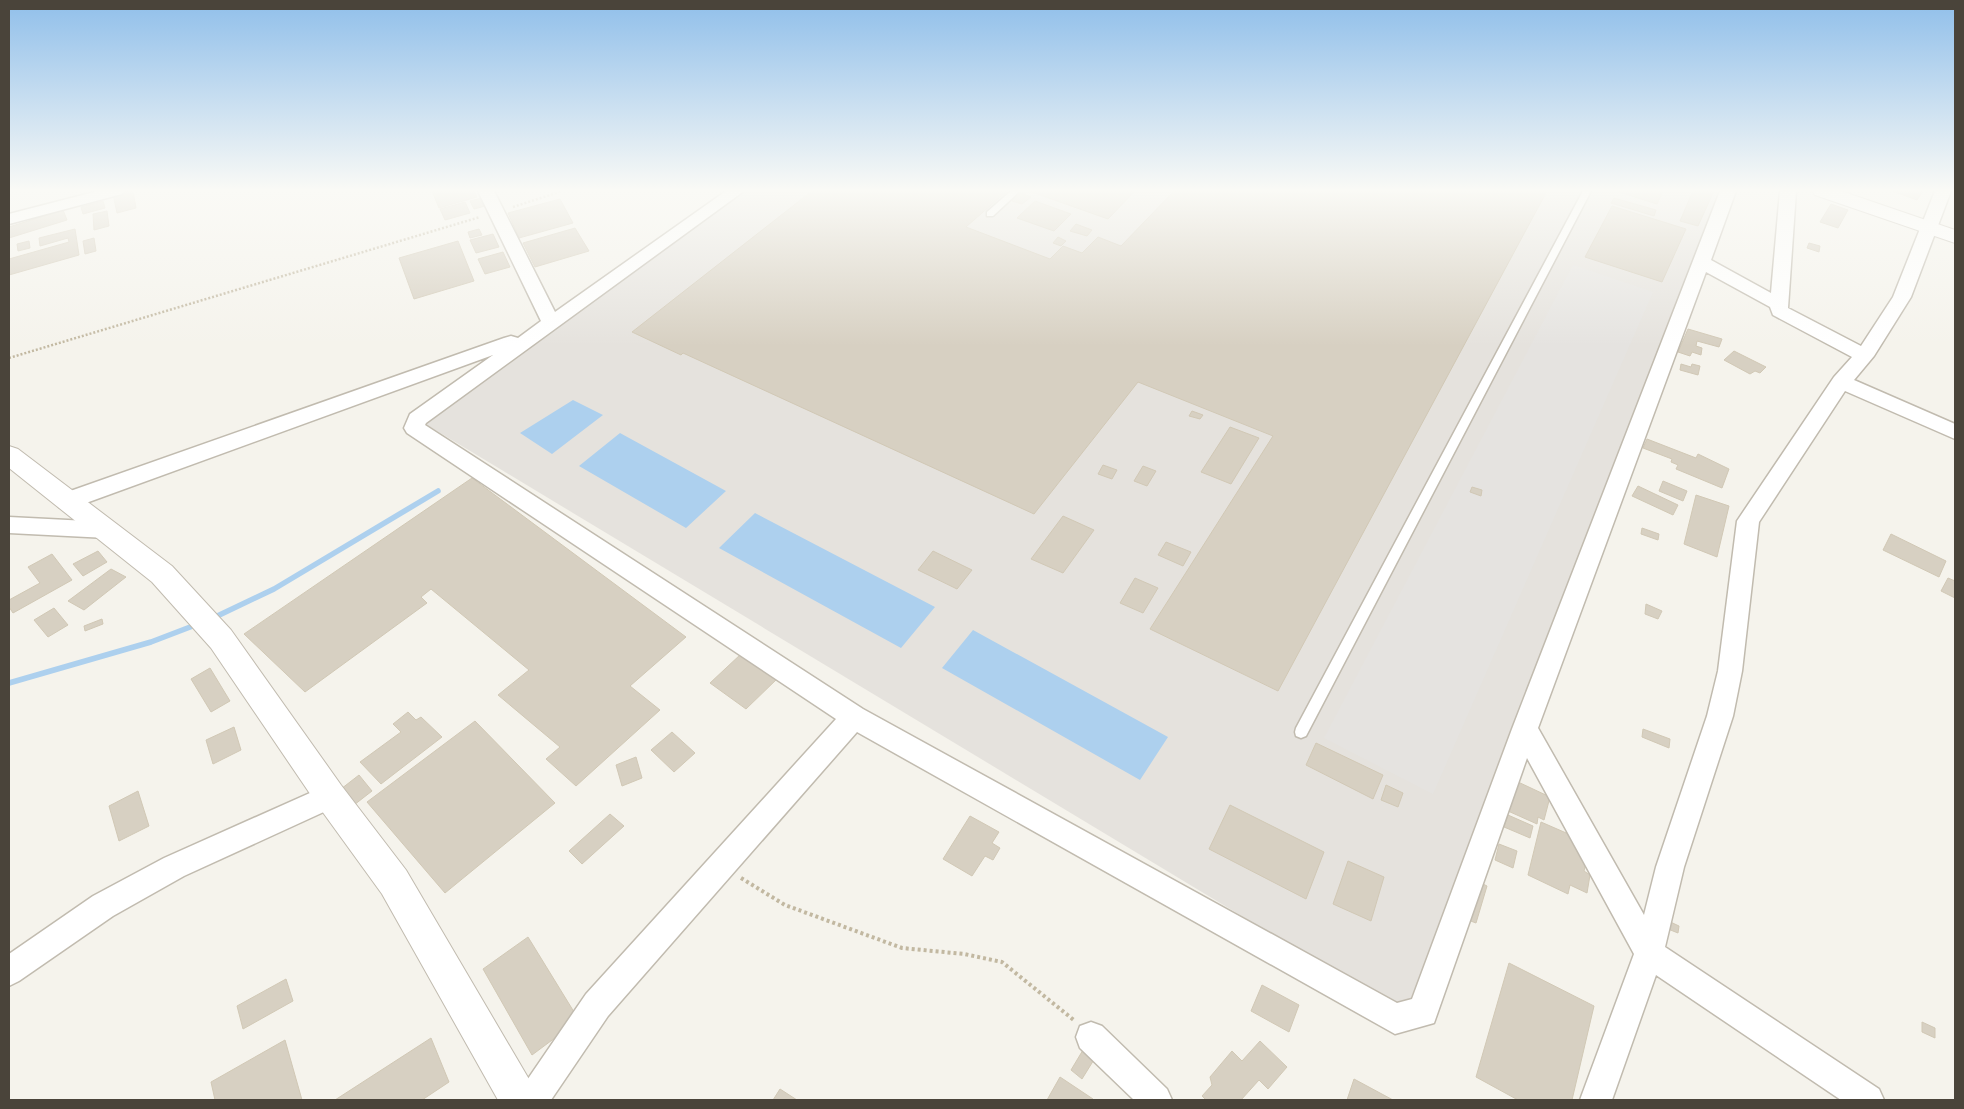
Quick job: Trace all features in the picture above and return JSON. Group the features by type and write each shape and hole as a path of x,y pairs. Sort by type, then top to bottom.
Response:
{"street":[{"path":"508,243 543,328"},
{"path":"663,243 417,419 414,428 854,717 1394,1019 1423,1012 1525,729 1708,243"},
{"path":"1784,243 1779,311 1864,356"},
{"path":"1596,1100 1649,953 1670,867 1720,716 1730,671 1748,521 1841,382 1864,356 1902,297 1922,243"},
{"path":"1701,262 1780,305"},
{"path":"67,502 543,328"},
{"path":"1841,382 1955,432"},
{"path":"9,454 67,502 107,530 162,574 221,639 330,796 394,882 519,1100"},
{"path":"9,525 107,530"},
{"path":"532,1100 597,1005 854,717"},
{"path":"1525,729 1649,953 1868,1100"},
{"path":"9,971 111,902 174,868 330,796"},
{"path":"1091,1037 1156,1100"}],"lane":[{"path":"1301,732 1560,243"}],"path":[{"path":"9,358 393,243"},
{"path":"722,866 785,905 902,948 964,954 1002,962 1065,1011 1091,1037"}],"shaded area":[{"path":"671,243 1709,243 1409,1003 1391,1006 427,425 428,415"},
{"path":"1573,265 1653,292 1433,794 1324,738"}],"water":[{"path":"573,400 603,415 552,454 520,433"},
{"path":"620,433 726,491 686,528 579,466"},
{"path":"755,513 935,607 901,648 719,548"},
{"path":"973,630 1168,737 1140,780 942,668"}],"building":[{"path":"29,243 30,248 18,251 17,244"},
{"path":"40,243 51,243 40,246"},
{"path":"66,243 77,243 79,255 9,275 9,259"},
{"path":"83,243 95,243 96,251 85,254"},
{"path":"452,243 459,243 474,281 414,299 399,258"},
{"path":"471,243 497,243 499,247 476,253"},
{"path":"523,243 584,243 589,251 535,267"},
{"path":"746,243 1007,243 1050,259 1063,246 1082,253 1092,243 1113,243 1121,246 1124,243 1519,243 1278,691 1150,629 1273,436 1138,382 1034,514 683,353 681,355 632,332"},
{"path":"1053,243 1064,243 1061,246"},
{"path":"1593,243 1680,243 1662,282 1585,257"},
{"path":"1809,243 1820,246 1819,252 1807,248"},
{"path":"503,252 510,267 485,274 478,259"},
{"path":"1688,329 1722,339 1719,347 1697,341 1696,346 1702,348 1701,355 1692,352 1690,356 1678,352"},
{"path":"1734,351 1766,367 1760,373 1755,371 1750,374 1724,360"},
{"path":"1681,364 1691,367 1692,364 1700,366 1698,375 1680,370"},
{"path":"1192,411 1203,415 1200,419 1189,416"},
{"path":"1230,427 1259,438 1231,484 1201,472"},
{"path":"1647,439 1696,458 1698,454 1729,469 1722,488 1676,469 1678,465 1671,462 1672,459 1643,448"},
{"path":"1103,465 1117,470 1112,479 1098,474"},
{"path":"1143,466 1156,471 1147,486 1134,481"},
{"path":"472,478 686,637 630,686 660,710 576,786 546,759 560,747 498,695 529,670 431,589 421,597 427,603 305,692 244,634"},
{"path":"1663,481 1687,491 1683,501 1659,491"},
{"path":"1638,486 1678,505 1673,515 1632,496"},
{"path":"1472,487 1482,490 1481,496 1470,492"},
{"path":"1696,495 1729,506 1717,557 1684,544"},
{"path":"1063,516 1094,530 1063,573 1031,559"},
{"path":"1642,528 1659,534 1658,540 1641,534"},
{"path":"1891,534 1946,561 1939,577 1883,550"},
{"path":"1166,542 1191,552 1183,566 1158,555"},
{"path":"98,551 107,562 83,576 73,564"},
{"path":"933,551 972,570 957,589 918,570"},
{"path":"52,554 72,580 13,613 9,607 9,600 40,583 28,567"},
{"path":"111,569 126,577 84,610 68,601"},
{"path":"1135,578 1158,588 1143,613 1120,603"},
{"path":"1948,578 1955,581 1955,598 1941,591"},
{"path":"1646,604 1662,611 1658,619 1645,614"},
{"path":"54,608 68,625 48,637 34,620"},
{"path":"102,619 103,624 85,631 84,626"},
{"path":"741,654 777,679 746,709 710,683"},
{"path":"210,668 230,701 211,712 191,679"},
{"path":"408,712 416,720 421,717 442,737 381,784 360,762 401,732 393,724"},
{"path":"475,721 555,803 445,893 367,802"},
{"path":"234,727 241,750 213,764 206,740"},
{"path":"1643,729 1670,739 1669,748 1642,737"},
{"path":"672,732 695,753 674,772 651,750"},
{"path":"1316,743 1383,775 1373,799 1306,765"},
{"path":"636,757 642,778 622,786 616,765"},
{"path":"359,775 372,791 354,805 341,789"},
{"path":"1516,781 1550,797 1544,820 1538,817 1537,824 1508,811"},
{"path":"1386,785 1403,793 1398,807 1381,800"},
{"path":"138,791 149,826 119,841 109,806"},
{"path":"1230,805 1324,852 1306,899 1209,849"},
{"path":"610,814 624,826 582,864 569,851"},
{"path":"1508,815 1533,826 1530,838 1504,827"},
{"path":"970,816 999,832 992,843 1000,848 993,860 985,856 972,876 943,859"},
{"path":"1541,822 1580,839 1578,851 1588,855 1584,871 1590,875 1587,893 1570,885 1568,894 1528,875"},
{"path":"1499,844 1517,851 1513,868 1495,860"},
{"path":"1348,861 1384,877 1371,921 1333,904"},
{"path":"1479,882 1487,886 1476,923 1468,920"},
{"path":"1664,919 1679,926 1678,933 1663,927"},
{"path":"528,937 579,1020 532,1055 483,969"},
{"path":"1509,963 1594,1006 1572,1100 1518,1100 1476,1077"},
{"path":"286,979 293,1001 243,1029 237,1006"},
{"path":"1262,985 1299,1005 1289,1032 1251,1011"},
{"path":"1922,1022 1935,1028 1935,1038 1922,1032"},
{"path":"431,1038 449,1082 422,1100 335,1100"},
{"path":"285,1040 302,1100 215,1100 211,1082"},
{"path":"1260,1041 1287,1067 1268,1089 1259,1080 1241,1100 1206,1100 1202,1096 1212,1085 1210,1077 1232,1051 1242,1061"},
{"path":"1083,1050 1095,1058 1082,1079 1071,1070"},
{"path":"1060,1077 1093,1099 1093,1100 1047,1100"},
{"path":"1354,1079 1393,1100 1347,1100"},
{"path":"780,1089 797,1100 773,1100"}],"waterway":[{"path":"211,619 274,589 438,491"},
{"path":"9,683 151,642 198,624"}]}
